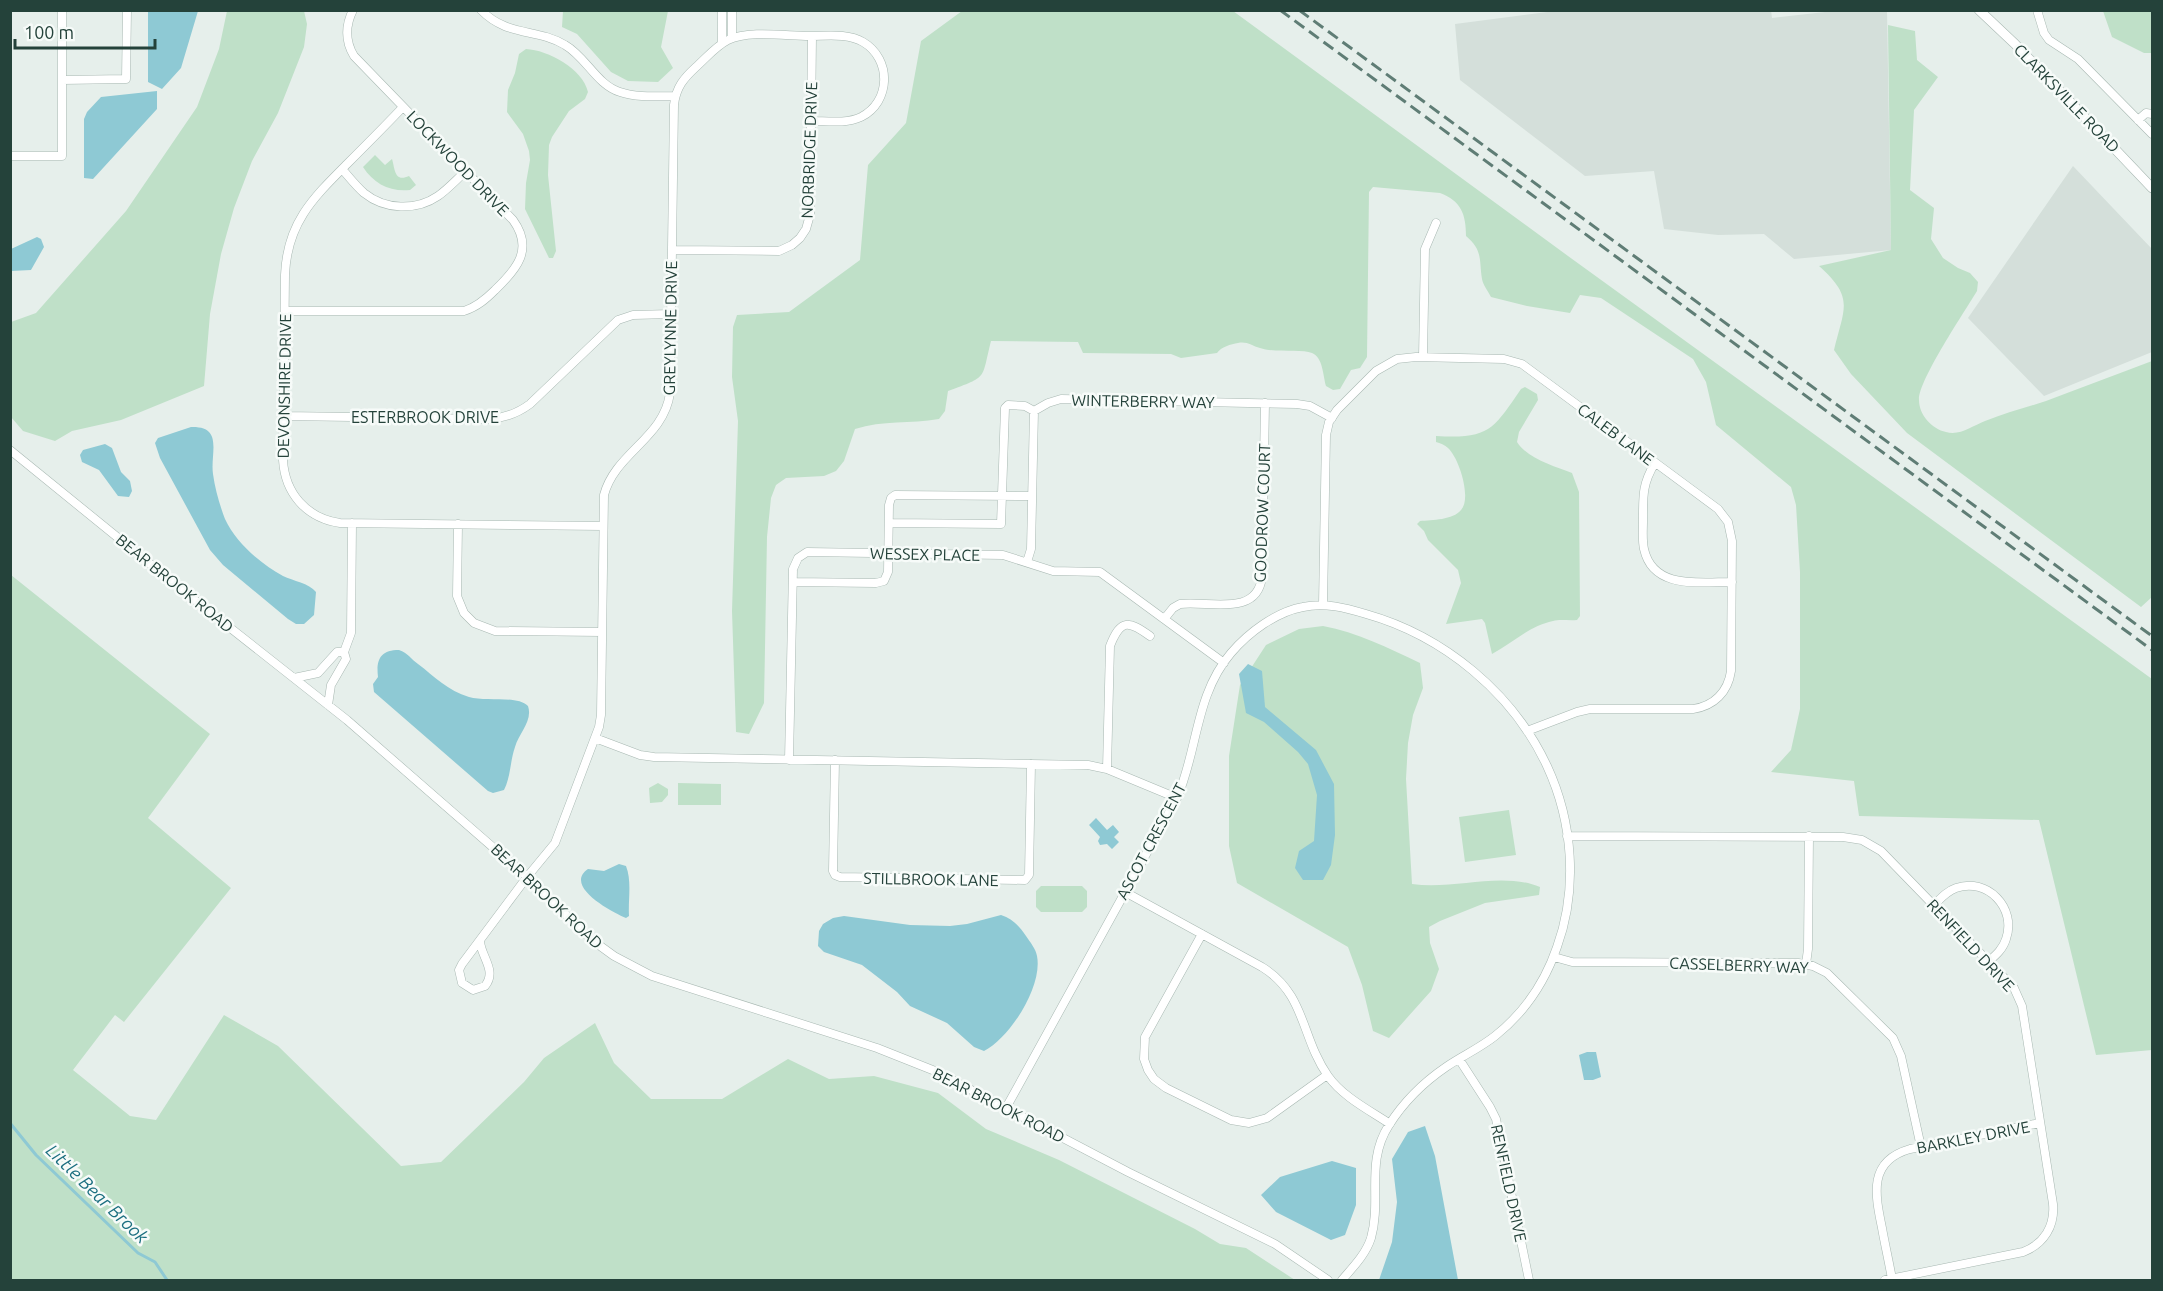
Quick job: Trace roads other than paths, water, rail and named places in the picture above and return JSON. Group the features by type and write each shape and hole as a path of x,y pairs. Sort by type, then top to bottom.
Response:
{"street":[{"path":"10,156 62,156 62,10"},
{"path":"62,80 126,79 127,10"},
{"name":"LOCKWOOD DRIVE","path":"285,311 455,312 470,309 483,301 516,268 522,254 522,239 513,220 352,52 347,31 352,10"},
{"path":"482,10 491,20 501,26 565,45 614,90 629,94 675,96 686,77 722,43 732,38 747,36 849,37 865,43 880,59 884,72 884,81 878,101 862,116 846,121 811,121"},
{"path":"722,10 722,43"},
{"path":"732,10 732,38"},
{"name":"CLARKSVILLE ROAD","path":"1980,10 2150,182"},
{"path":"2037,10 2044,33 2049,40 2078,59 2152,135"},
{"name":"NORBRIDGE DRIVE","path":"672,250 771,252 782,250 798,241 806,229 810,215 812,36"},
{"name":"GREYLYNNE DRIVE","path":"480,942 482,957 490,968 491,975 485,986 473,990 462,983 459,970 558,837 595,738 601,715 604,495 611,476 618,466 655,430 667,409 670,393 675,96"},
{"name":"DEVONSHIRE DRIVE","path":"403,107 309,203 294,230 286,259 284,471 289,487 305,508 319,517 334,522 603,526"},
{"path":"2138,120 2146,113 2152,114"},
{"path":"342,169 360,190 374,199 389,205 405,207 422,204 437,197 466,171"},
{"path":"1423,357 1425,249 1436,223"},
{"name":"ESTERBROOK DRIVE","path":"284,416 489,419 506,417 531,404 618,320 633,315 672,314"},
{"name":"CALEB LANE","path":"1323,605 1326,437 1336,410 1383,366 1400,358 1504,359 1518,362 1715,507 1724,517 1732,535 1730,675 1725,688 1713,702 1693,709 1590,709 1527,731"},
{"name":"WINTERBERRY WAY","path":"1034,411 1061,399 1265,403 1304,405 1332,418"},
{"name":"GOODROW COURT","path":"1165,618 1172,609 1180,604 1241,604 1252,598 1259,589 1262,577 1265,403"},
{"path":"888,523 999,525 1003,522 1005,408 1008,405 1023,405 1034,411 1031,550 1027,562"},
{"name":"BEAR BROOK ROAD","path":"10,450 328,705 527,877 597,945 631,967 652,976 877,1048 935,1071 1128,1172 1275,1244 1328,1281"},
{"path":"1655,463 1646,478 1643,491 1643,544 1649,561 1658,572 1674,581 1732,582"},
{"path":"793,582 879,583 887,576 889,502 897,494 1032,496"},
{"path":"328,705 331,685 346,659 344,652 351,633 352,524"},
{"path":"458,524 457,596 464,613 474,623 495,631 602,632"},
{"name":"WESSEX PLACE","path":"789,760 793,582 795,562 806,552 1003,555 1053,571 1102,573 1224,663"},
{"name":"ASCOT CRESCENT","path":"1006,1108 1176,798 1185,776 1202,705 1224,663 1242,642 1278,616 1303,607 1323,605 1348,609 1381,618 1414,632 1464,663 1487,683 1527,731 1554,781 1561,804 1570,864 1569,896 1563,930 1554,957 1532,998 1513,1020 1493,1037 1458,1059 1422,1087 1390,1124 1380,1144 1375,1163 1371,1239 1364,1254 1342,1281"},
{"path":"1107,769 1111,644 1120,628 1127,624 1135,625 1150,636"},
{"path":"294,678 318,673 337,652 344,652"},
{"path":"595,738 653,757 1088,765 1107,769 1176,798"},
{"name":"STILLBROOK LANE","path":"835,760 833,871 836,876 840,877 1025,880 1029,875 1031,764"},
{"name":"RENFIELD DRIVE","path":"1567,836 1850,837 1881,851 2013,986 2021,1002 2054,1211 2051,1226 2041,1241 2030,1250 1888,1280"},
{"path":"1806,964 1809,837"},
{"path":"1934,905 1949,891 1964,886 1983,888 1996,896 2007,912 2008,932 2003,946 1989,962"},
{"path":"1125,892 1262,967 1284,985 1297,1005 1327,1075 1345,1093 1390,1124"},
{"path":"1202,934 1145,1037 1143,1052 1145,1063 1154,1079 1166,1088 1227,1119 1245,1123 1267,1118 1327,1075"},
{"name":"CASSELBERRY WAY","path":"1554,957 1571,962 1806,964 1819,969 1832,978 1886,1029 1895,1041 1901,1056 1921,1147"},
{"name":"RENFIELD DRIVE","path":"1458,1059 1495,1117 1529,1281"},
{"name":"BARKLEY DRIVE","path":"1888,1280 1876,1200 1877,1181 1881,1171 1893,1157 1921,1147 2040,1123"}],"water":[{"path":"148,11 198,11 181,68 162,89 148,82"},
{"path":"157,91 157,109 93,179 84,178 84,119 87,112 101,97"},
{"path":"37,237 41,239 44,247 31,270 11,271 11,249"},
{"path":"191,427 208,431 212,436 216,491 225,519 236,536 266,565 283,576 309,586 316,592 314,615 304,624 296,624 288,619 223,565 210,550 160,458 155,443 158,438"},
{"path":"105,444 112,448 121,472 130,481 132,491 129,497 118,496 99,470 82,462 80,455 83,450"},
{"path":"399,650 454,691 469,697 516,701 528,706 529,717 515,747 504,790 493,793 488,791 374,692 373,684 378,677 381,657 387,652"},
{"path":"1248,664 1262,671 1265,707 1316,750 1334,784 1335,835 1331,865 1323,880 1303,880 1295,868 1299,851 1314,841 1317,795 1308,764 1264,722 1246,713 1239,674"},
{"path":"1096,818 1107,830 1113,825 1119,832 1114,837 1119,842 1112,849 1107,844 1100,845 1098,841 1100,837 1089,825"},
{"path":"619,864 626,866 629,878 629,916 626,918 592,898 581,883 582,876 588,869 604,871"},
{"path":"1001,915 1015,923 1031,943 1036,953 1038,968 1030,996 1023,1010 1004,1035 984,1051 974,1047 947,1023 910,1006 897,992 862,965 824,952 818,946 819,931 823,924 833,918 844,916 910,925 950,926"},
{"path":"1596,1052 1601,1077 1584,1080 1579,1055"},
{"path":"1425,1126 1435,1156 1458,1280 1379,1280 1392,1242 1397,1202 1392,1159 1408,1132"},
{"path":"1332,1161 1356,1168 1356,1205 1345,1235 1331,1240 1276,1212 1261,1195 1280,1177"}],"waterway":[{"name":"Little Bear Brook","path":"10,1123 36,1155 138,1253 155,1262 167,1280"}],"railway":[{"path":"1280,10 2152,650"},
{"path":"1299,10 2152,636"}]}
